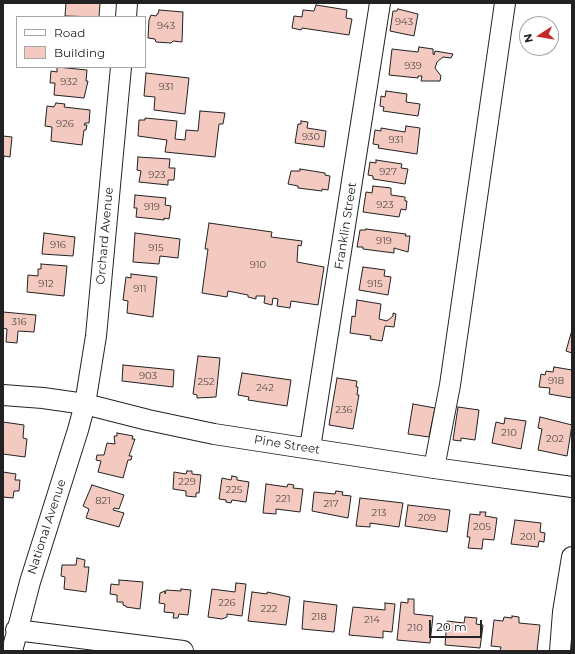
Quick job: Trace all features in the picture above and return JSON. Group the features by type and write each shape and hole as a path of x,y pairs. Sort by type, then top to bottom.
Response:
{"street":[{"path":"126,16 128,3"},
{"name":"Franklin Street","path":"310,448 380,3"},
{"path":"434,468 450,385 505,3"},
{"name":"Orchard Avenue","path":"85,404 96,336 121,68"},
{"name":"Pine Street","path":"3,395 43,398 85,404 148,420 214,434 434,468 572,487"},
{"name":"National Avenue","path":"12,651 16,630 85,404"},
{"path":"560,651 563,612 572,557"},
{"path":"16,630 184,651"}],"building":[{"path":"66,3 100,3 99,16 65,16"},
{"path":"316,5 347,10 346,18 352,19 349,35 302,28 301,30 292,28 294,16 302,17 303,10 314,11"},
{"path":"398,9 418,14 414,36 390,31 393,11 397,11"},
{"path":"159,10 183,12 182,42 156,42 155,39 148,38 149,20 151,15 156,16 158,14"},
{"path":"419,47 433,49 434,55 435,51 453,54 451,58 443,57 437,62 435,68 441,76 440,81 421,81 422,76 418,76 418,78 389,75 392,49 418,52"},
{"path":"57,68 87,70 86,81 88,81 84,98 54,95 55,83 50,83 51,71 57,72"},
{"path":"146,73 189,78 185,114 154,110 155,97 144,96"},
{"path":"386,91 407,94 406,102 420,104 418,116 383,111 384,107 380,106 381,96 385,97"},
{"path":"56,103 65,104 64,107 90,110 89,123 85,123 84,125 87,125 86,130 84,130 82,145 51,141 52,127 45,126 47,106 54,107"},
{"path":"200,111 225,113 223,124 219,124 215,157 165,152 167,140 138,136 139,120 145,120 145,118 177,121 175,139 185,140 186,130 198,131"},
{"path":"301,121 308,122 307,128 326,131 324,147 295,143 298,124 301,124"},
{"path":"406,126 420,128 417,154 378,148 379,145 373,144 375,130 381,131 381,128 405,132"},
{"path":"3,136 12,137 10,157 4,156 3,164"},
{"path":"138,157 170,159 169,168 175,168 174,180 168,180 168,185 139,182 141,171 137,170"},
{"path":"376,160 402,164 401,168 408,169 405,184 373,179 373,176 368,175 370,162 376,163"},
{"path":"300,169 325,173 325,175 330,176 328,190 322,189 322,191 298,188 298,186 288,184 291,171 300,171"},
{"path":"373,186 391,188 391,195 405,197 405,201 407,201 406,210 401,209 399,217 363,212 366,192 372,193"},
{"path":"135,195 166,198 165,205 171,206 169,219 164,218 164,220 136,217 137,208 134,208"},
{"path":"209,223 272,232 271,237 302,241 301,246 298,245 297,262 324,267 318,305 291,301 290,308 277,306 278,299 273,298 272,305 264,303 265,296 256,296 256,299 248,297 248,295 228,291 227,297 202,293 208,249 205,249"},
{"path":"366,229 406,234 405,236 410,236 408,252 394,248 394,253 357,247 360,230"},
{"path":"44,233 75,237 73,256 42,254"},
{"path":"135,233 180,239 178,258 160,256 159,264 133,262"},
{"path":"41,264 67,266 64,296 27,292 28,275 38,276 38,269 41,269"},
{"path":"363,267 385,270 384,276 391,277 388,295 359,290"},
{"path":"131,274 157,277 153,317 127,313 128,301 123,300 126,277 131,278"},
{"path":"357,300 381,304 379,319 387,321 393,316 393,313 396,314 394,327 385,326 382,341 370,339 371,336 350,333 352,316 355,317"},
{"path":"3,312 36,315 34,332 18,331 17,343 6,342 7,329 3,328"},
{"path":"572,330 572,353 566,351"},
{"path":"198,356 220,358 216,397 197,398 197,395 193,394"},
{"path":"123,365 174,370 173,387 122,381"},
{"path":"554,367 572,370 572,398 549,394 550,388 539,387 541,374 545,375 546,371 553,372"},
{"path":"242,373 291,380 287,406 248,400 249,397 238,395"},
{"path":"337,378 357,381 357,395 359,395 353,429 329,425"},
{"path":"413,404 435,408 429,437 408,434"},
{"path":"458,407 479,410 475,440 461,438 461,441 453,440"},
{"path":"540,417 572,425 567,456 538,450 542,429 538,428"},
{"path":"505,418 526,421 521,449 492,443 496,422 504,424"},
{"path":"3,422 24,425 23,438 27,439 25,457 3,454"},
{"path":"117,433 133,436 132,439 135,439 129,456 132,456 131,460 128,460 123,478 98,472 101,461 96,460 97,455 104,455 107,443 115,444 114,436 117,436"},
{"path":"187,471 192,471 192,474 201,475 199,493 196,493 196,497 186,496 186,491 173,489 174,472 186,474"},
{"path":"3,472 16,474 15,480 20,480 19,491 14,491 13,498 3,497"},
{"path":"232,476 237,477 237,480 249,482 246,502 232,500 231,503 226,502 226,500 219,499 222,478 231,480"},
{"path":"266,484 287,487 288,484 294,485 293,488 303,489 300,512 276,509 276,514 263,513"},
{"path":"92,485 124,495 119,509 114,508 113,510 124,513 119,527 86,518 89,509 83,506"},
{"path":"336,491 343,492 342,495 351,496 348,518 312,511 314,492 335,494"},
{"path":"360,498 403,503 399,527 370,523 370,527 356,526"},
{"path":"408,505 450,510 447,532 405,526"},
{"path":"480,512 486,512 485,516 497,518 494,540 483,539 482,549 468,548 470,537 467,537 470,514 480,515"},
{"path":"515,520 541,523 540,532 545,533 544,542 539,541 538,547 511,544"},
{"path":"77,558 85,560 84,567 89,567 86,592 64,589 65,577 61,576 62,565 76,565"},
{"path":"119,580 143,582 140,609 126,607 123,605 123,602 117,602 117,595 110,594 111,584 119,585"},
{"path":"236,583 246,584 242,616 227,614 227,617 222,619 208,617 212,589 235,592"},
{"path":"181,589 191,590 188,615 179,614 178,618 173,618 174,613 164,612 165,604 159,603 160,593 165,591 165,594 166,590 181,591"},
{"path":"252,592 267,594 267,592 290,597 286,625 248,621"},
{"path":"408,599 414,599 414,614 433,616 430,643 397,640 401,602 408,603"},
{"path":"304,601 337,605 334,632 302,629"},
{"path":"385,603 395,604 392,632 383,631 383,638 349,635 353,607 385,610"},
{"path":"512,616 519,617 519,623 540,625 537,651 500,651 501,647 491,646 494,620 503,621 504,617 512,618"},
{"path":"465,617 477,618 476,624 483,625 480,648 445,645 447,621 464,623"}]}
